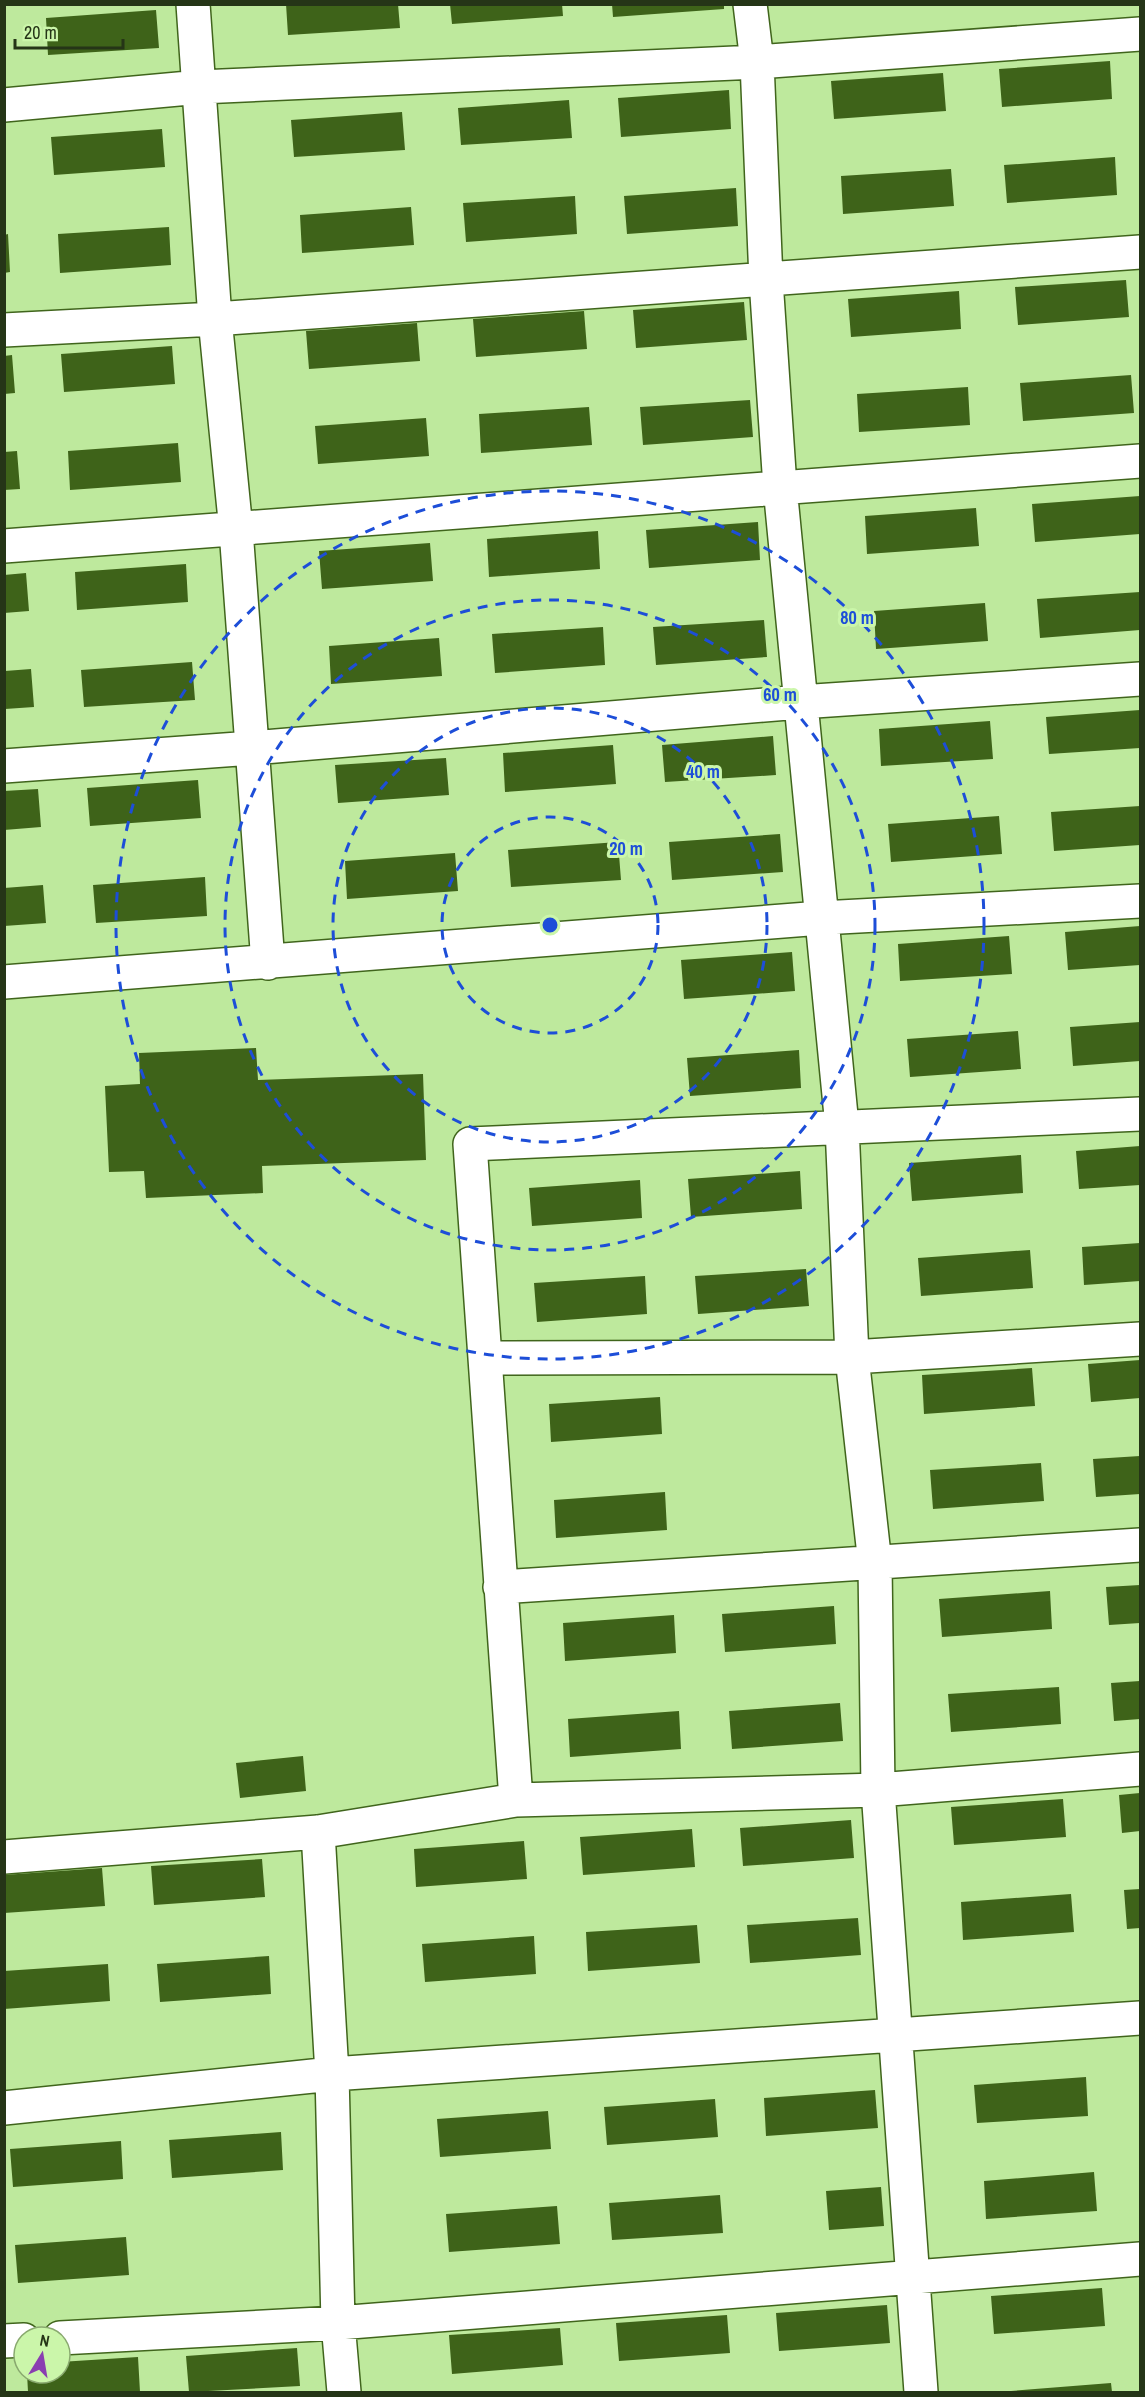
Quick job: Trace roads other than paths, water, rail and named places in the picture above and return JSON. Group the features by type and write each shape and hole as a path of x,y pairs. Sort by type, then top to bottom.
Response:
{"street":[{"path":"193,4 215,319 236,530 268,963"},
{"path":"750,4 757,62 766,280 780,487 842,1126 852,1357 875,1564 879,1790 894,2035 921,2392"},
{"path":"4,105 200,87 757,62 1140,34"},
{"path":"4,330 215,319 1140,252"},
{"path":"4,546 1140,461"},
{"path":"4,766 252,748 800,702 1140,679"},
{"path":"4,982 821,918 1140,901"},
{"path":"516,1800 470,1144 1140,1113"},
{"path":"486,1358 852,1357 1140,1339"},
{"path":"500,1587 1140,1545"},
{"path":"4,1857 318,1832 516,1800 879,1790 1140,1769"},
{"path":"318,1832 332,2074 338,2323 344,2392"},
{"path":"4,2108 332,2074 1140,2018"},
{"path":"72,2337 338,2323 1140,2259"}]}
